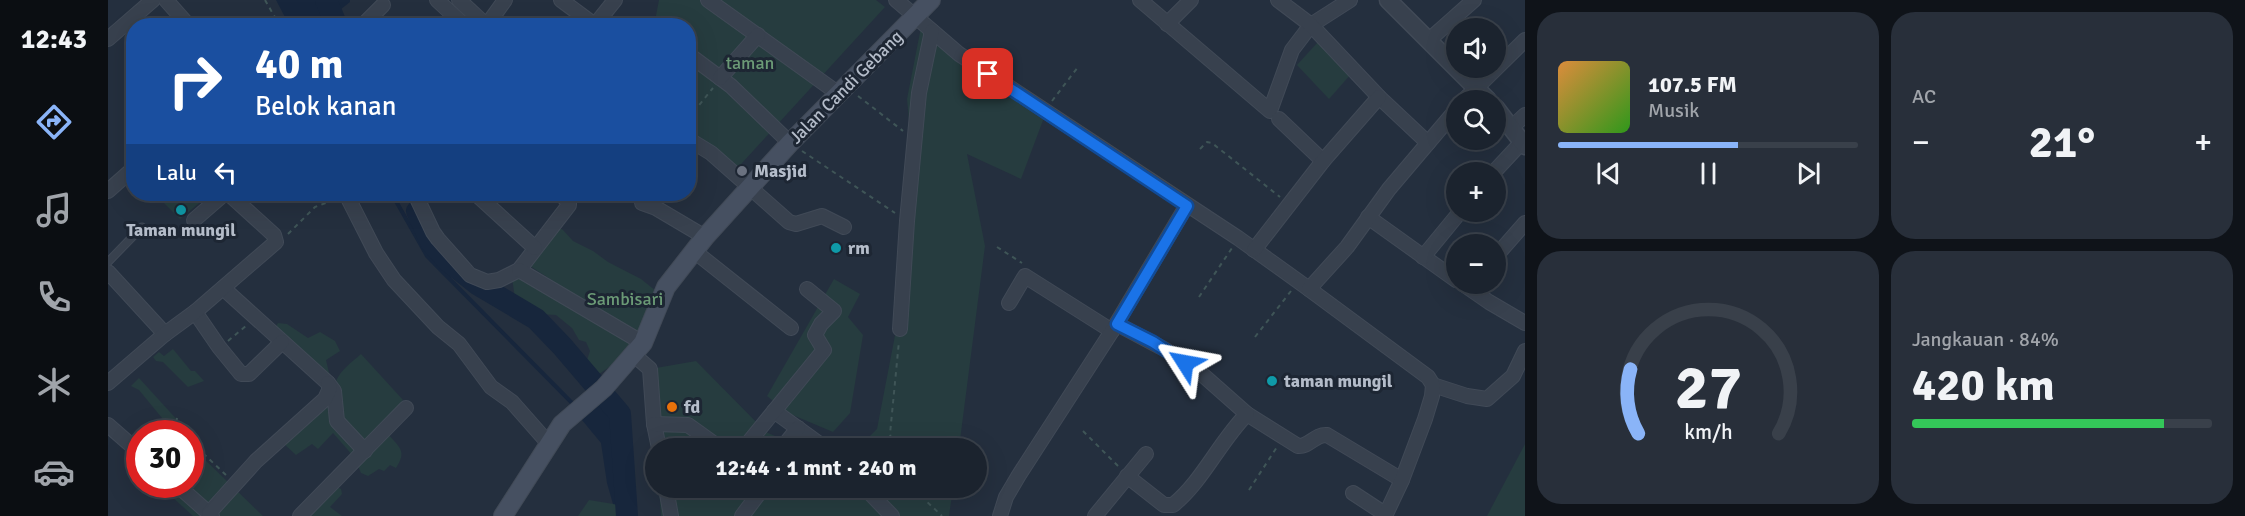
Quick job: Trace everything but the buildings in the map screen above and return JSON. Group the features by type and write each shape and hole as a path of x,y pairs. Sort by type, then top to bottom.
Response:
{"main road":[{"name":"Jalan Candi Gebang","path":"503,516 562,424 604,388 639,349 666,287 700,244 790,143 931,0"}],"street":[{"path":"132,18 153,0"},
{"path":"166,0 182,18"},
{"path":"437,0 456,18"},
{"path":"459,0 479,18"},
{"path":"492,18 505,0"},
{"path":"561,0 586,18"},
{"path":"601,18 615,0"},
{"path":"708,0 843,91"},
{"path":"896,0 959,54 1238,238 1428,377 1433,385 1425,419 1402,480 1385,515 1353,494"},
{"path":"1140,0 1274,115 1323,161"},
{"path":"1167,24 1191,0"},
{"path":"1278,0 1311,25 1379,97 1428,143"},
{"path":"1274,115 1292,50 1311,25 1350,0"},
{"path":"1430,40 1474,0"},
{"path":"1394,2 1478,90"},
{"path":"369,18 380,5"},
{"path":"108,39 126,23"},
{"path":"900,329 907,221 920,93 932,31"},
{"path":"720,78 758,35"},
{"path":"1472,90 1525,40"},
{"path":"696,60 720,78 790,143"},
{"path":"1254,250 1323,161 1379,97"},
{"path":"1510,128 1525,114"},
{"path":"1304,285 1347,247 1368,217 1446,122"},
{"path":"1504,162 1523,144 1506,122"},
{"path":"696,144 711,153 777,214 793,224 822,216 844,227"},
{"path":"108,191 126,175"},
{"path":"194,220 216,201"},
{"path":"108,383 276,242 274,235 237,201"},
{"path":"350,201 376,253 394,279 438,327 459,344 491,387 512,402 549,444"},
{"path":"418,201 433,232 470,275 481,281 493,282 519,270 569,205 568,201"},
{"path":"484,201 536,248"},
{"path":"642,203 656,208 700,244 791,328"},
{"path":"1000,516 1006,497 1019,475 1114,328 1187,206"},
{"path":"1368,217 1446,272"},
{"path":"1423,257 1452,222"},
{"path":"1506,245 1525,224"},
{"path":"519,270 639,349 650,369 657,438"},
{"path":"108,272 165,334"},
{"path":"1009,303 1025,276 1114,328 1166,350 1204,376 1247,414 1284,438 1302,446 1317,436 1327,435 1402,480"},
{"path":"223,288 328,383 334,392 337,421 365,451"},
{"path":"752,438 824,350 815,335 821,324 834,311 807,289"},
{"path":"1478,294 1525,323"},
{"path":"195,312 241,374 249,374 282,342"},
{"path":"1433,385 1467,396 1487,399 1513,376 1525,351"},
{"path":"191,498 210,515 256,461 326,399 329,394 328,383"},
{"path":"301,516 406,408"},
{"path":"774,411 812,438"},
{"path":"1128,476 1170,511 1247,414"},
{"path":"654,424 688,425 706,438"},
{"path":"108,425 126,441"},
{"path":"790,438 798,428"},
{"path":"1095,516 1146,454"},
{"path":"668,498 671,516"},
{"path":"742,516 756,498"},
{"path":"875,498 892,516"}],"lane":[{"path":"108,262 142,227"}],"path":[{"path":"265,0 275,18"},
{"path":"1044,111 1078,67"},
{"path":"696,109 720,78"},
{"path":"843,91 915,140"},
{"path":"1200,149 1206,142 1212,143 1290,204"},
{"path":"790,143 907,221"},
{"path":"276,242 291,231 315,207 327,201"},
{"path":"1199,297 1238,238"},
{"path":"1255,337 1304,285"},
{"path":"219,347 257,319"},
{"path":"892,438 900,329"},
{"path":"1083,431 1128,476"},
{"path":"1249,490 1284,438"},
{"path":"204,454 235,484"},
{"path":"923,498 942,516"}],"green space":[{"name":"taman","path":"659,0 876,0 885,7 732,174 696,152 696,18 656,18"},
{"path":"922,22 996,87 1045,115 1021,179 967,154 985,246 960,438 868,438 877,429 902,299 912,152 907,99"},
{"path":"1318,42 1351,74 1329,99 1297,65"},
{"path":"162,201 202,201 180,219"},
{"name":"Sambisari","path":"554,225 563,230 573,241 641,279 656,291 639,337 527,264"},
{"name":"Sambisari","path":"515,270 635,340 624,357 596,376 587,360 590,351 586,342 579,340 572,328 556,315 540,314 515,298 512,278"},
{"path":"834,279 860,294 848,317 863,335 850,413 833,432 788,413 767,396"},
{"path":"278,323 287,324 308,338 320,332 335,341 340,351 326,360 332,385 273,331"},
{"path":"173,349 191,371 195,371 204,381 188,387 163,362 156,361 153,357 159,352 164,356"},
{"path":"361,354 403,400 393,413 388,434 401,450 399,462 396,468 390,465 384,471 379,469 368,476 361,473 354,457 333,433 318,449 312,444 296,455 283,443 335,387 338,377"},
{"path":"696,361 766,432 780,438 655,438 650,369"},
{"path":"139,378 177,420 160,420 162,418 139,390 131,386"},
{"path":"1525,444 1525,516 1487,516"},
{"path":"204,459 263,516 214,516 194,498 204,498"},
{"path":"337,487 341,489 342,494 330,507 342,516 303,516"},
{"path":"173,498 187,498 204,516 193,516"},
{"path":"660,498 952,498 949,516 661,516"},
{"path":"589,500 626,506 627,516 578,516"}],"water":[{"path":"276,0 350,0 329,18 285,18"},
{"path":"598,398 617,415 626,506 613,504 607,483 601,443 577,414"}],"waterway":[{"path":"326,0 334,18"},
{"path":"396,201 427,256 574,405"},
{"path":"417,211 431,242 448,261 477,284 536,319 620,414 627,516"},
{"path":"618,516 621,510 619,502"}],"place":[{"name":"Masjid","path":"742,171"},
{"name":"Taman mungil","path":"181,210"},
{"name":"rm","path":"836,248"},
{"name":"taman mungil","path":"1272,381"},
{"name":"fd","path":"672,407"}],"route":[{"path":"988,74 1187,206 1117,324 1153,342 1185,363"}]}
